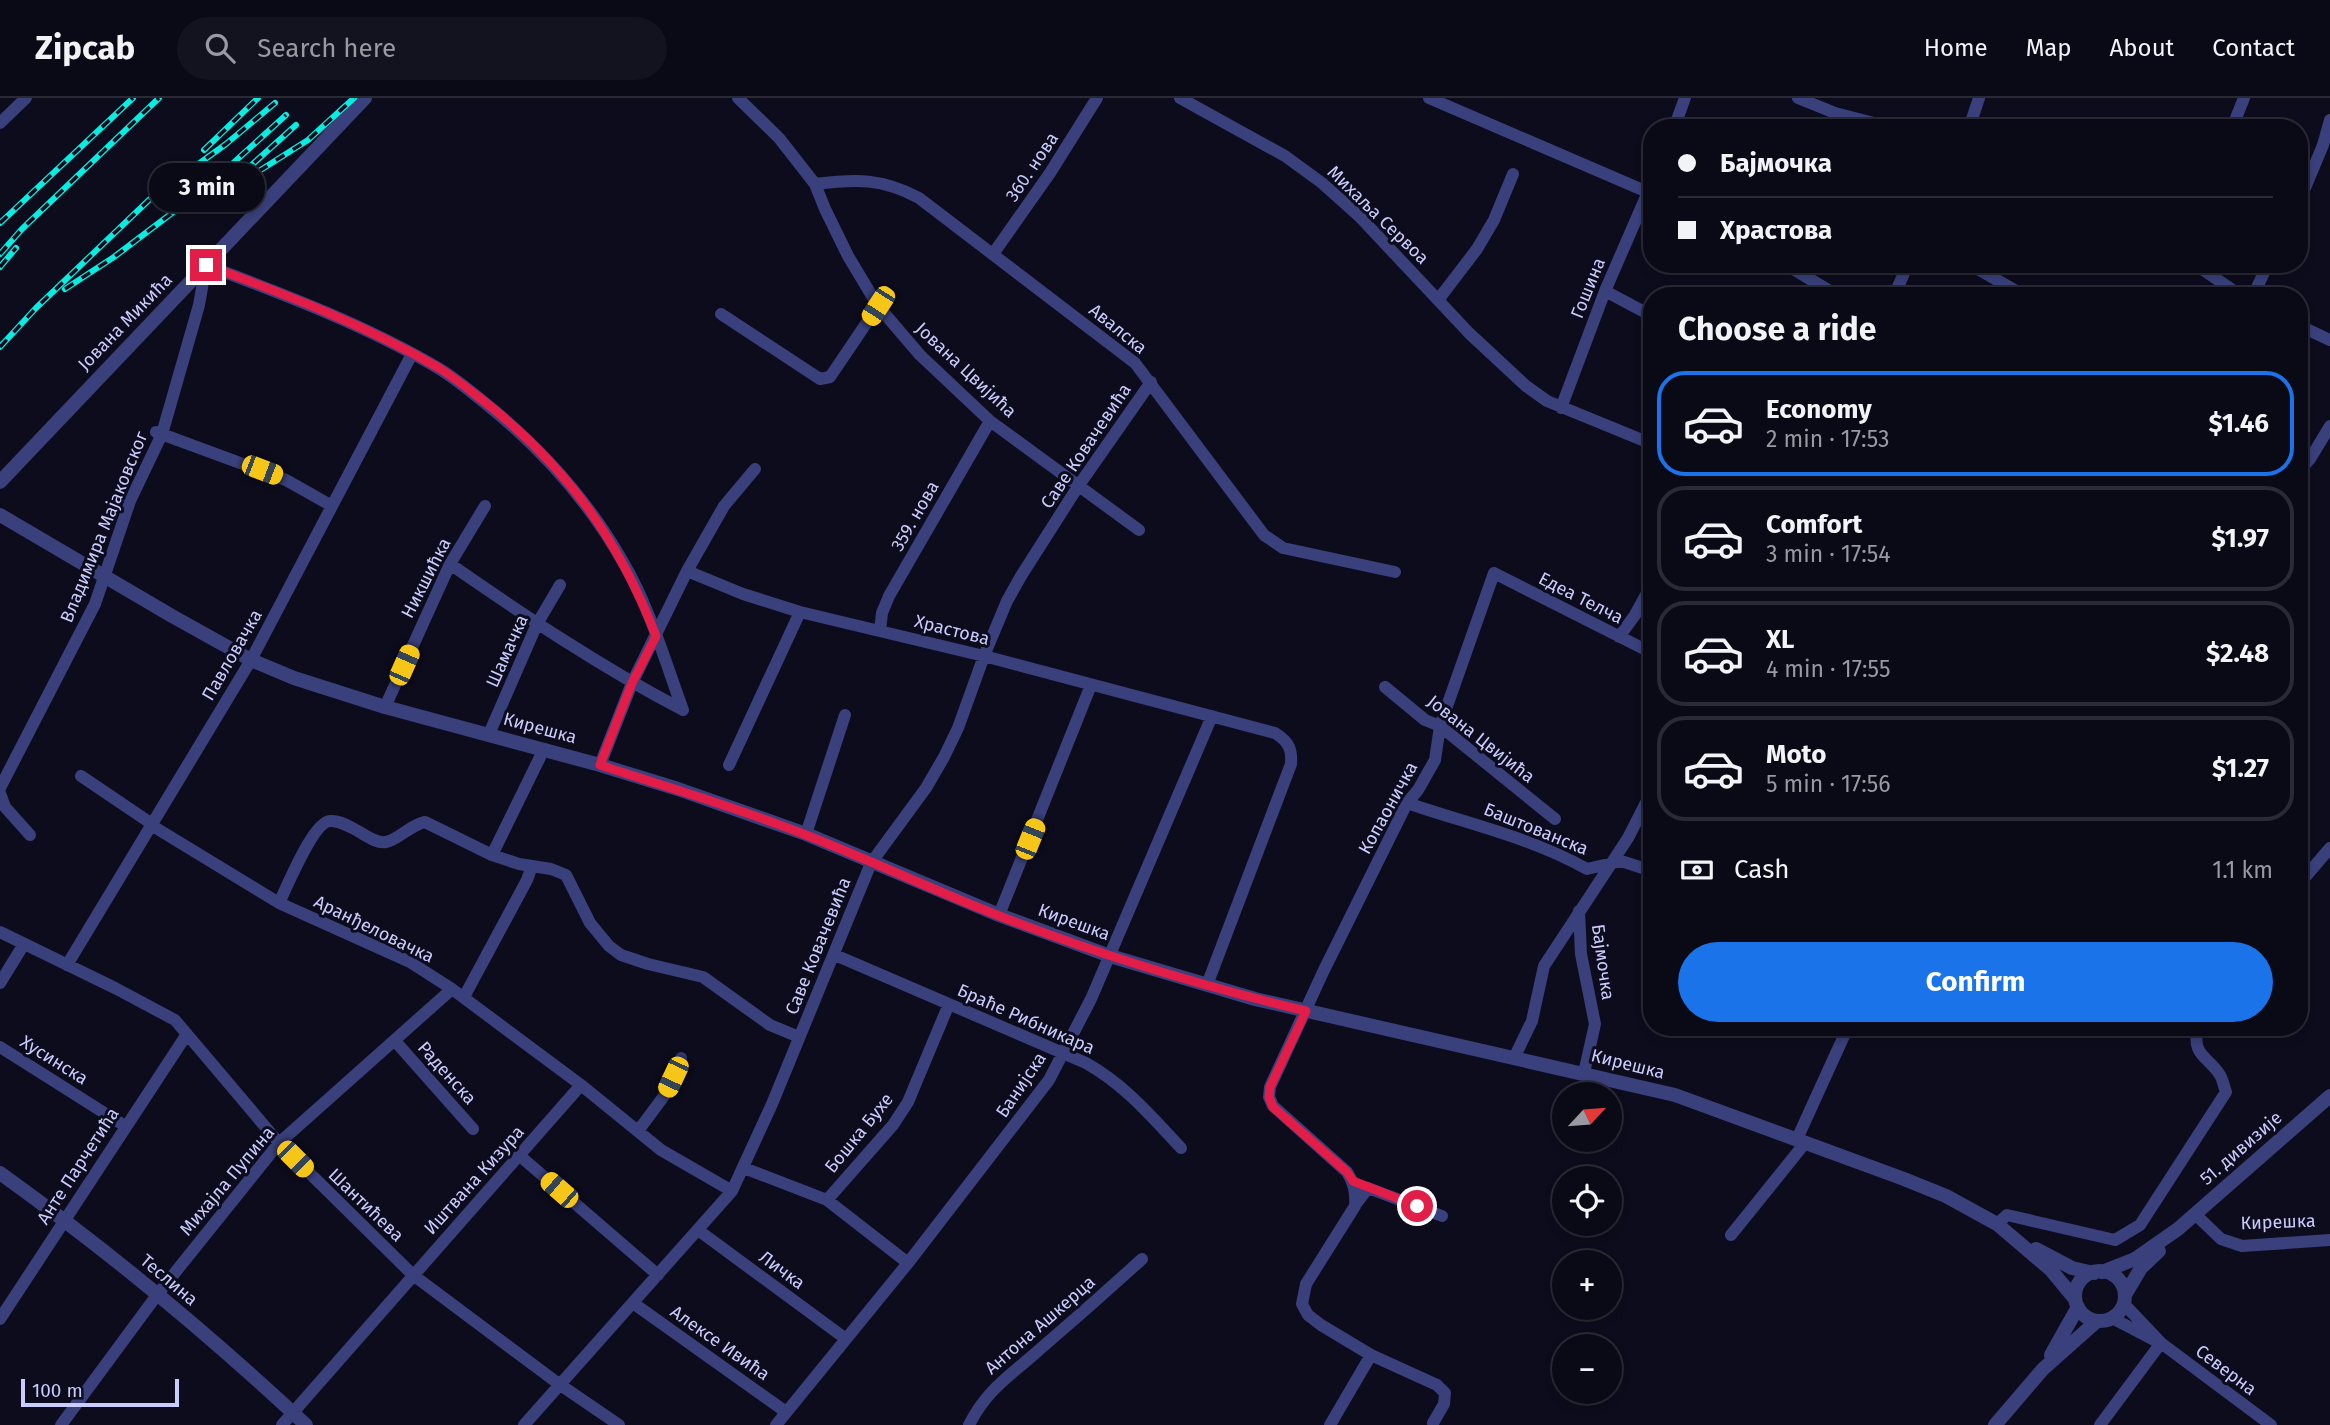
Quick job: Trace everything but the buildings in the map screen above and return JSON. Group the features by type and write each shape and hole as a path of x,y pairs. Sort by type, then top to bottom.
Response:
{"street":[{"path":"0,123 26,98"},
{"name":"Јована Микића","path":"0,482 365,98"},
{"name":"Јована Цвијића","path":"738,98 779,138 815,184 848,256 878,306 920,355 990,421 1139,530"},
{"name":"360. нова","path":"993,254 1050,173 1097,98"},
{"name":"Михаља Сервоа","path":"1180,98 1285,156 1322,183 1359,216 1438,300 1526,386 1546,401 1643,440"},
{"path":"1429,98 1643,187"},
{"path":"1677,119 1685,98"},
{"path":"1798,98 1858,119"},
{"path":"1972,119 1979,98"},
{"path":"2236,119 2244,98"},
{"path":"2308,184 2327,146 2330,120"},
{"path":"1438,300 1477,249 1494,220 1513,174"},
{"name":"Авалска","path":"815,184 877,181 899,187 919,198 1028,284 1135,363 1264,535 1283,548 1395,572"},
{"name":"Гошина","path":"1561,408 1605,291 1643,208"},
{"path":"206,265 371,332 440,369 523,435 568,481 623,562 656,636 682,710 632,683 537,624 450,564"},
{"name":"Владимира Мајаковског","path":"0,788 95,604 130,501 158,433 199,305 206,265"},
{"path":"1800,273 1823,287"},
{"path":"1985,273 2009,287"},
{"path":"2208,273 2228,287"},
{"path":"1605,291 1643,311"},
{"path":"721,314 825,380 830,377 878,306"},
{"path":"2308,330 2330,340"},
{"name":"Павловачка","path":"67,965 251,660 412,354"},
{"name":"Саве Ковачевића","path":"524,1425 732,1191 835,955 871,863 926,788 944,757 958,728 984,656 1017,584 1079,485 1151,382"},
{"name":"359. нова","path":"880,631 882,613 889,596 990,421"},
{"path":"2308,462 2330,426"},
{"path":"158,433 286,480 332,506"},
{"path":"600,765 632,683 687,571 724,506 755,470"},
{"name":"Никшићка","path":"385,707 450,564 485,506"},
{"name":"Кирешка","path":"0,515 251,660 294,678 385,707 544,749 678,789 806,835 999,915 1110,956 1306,1011 1675,1095 1801,1141 1945,1196 1997,1224 2057,1276 2077,1303"},
{"name":"Храстова","path":"687,571 743,594 800,612 984,656 1212,716"},
{"name":"Едеа Телча","path":"1494,573 1643,649"},
{"name":"Копаоничка","path":"1306,1011 1407,803 1418,790 1435,760 1440,726 1494,573"},
{"name":"Шамачка","path":"489,734 537,624 560,585"},
{"path":"1619,637 1643,598"},
{"path":"729,765 800,612"},
{"path":"999,915 1091,685"},
{"name":"Јована Цвијића","path":"1385,687 1425,720 1440,726 1555,819"},
{"path":"806,835 845,715"},
{"path":"1207,985 1291,764 1292,752 1286,740 1275,733 1212,716"},
{"name":"Банијска","path":"776,1425 908,1263 1049,1080 1110,956 1212,716"},
{"path":"492,855 544,749"},
{"name":"Аранђеловачка","path":"81,776 152,825 279,903 410,962 464,997 581,1085 661,1150 732,1191"},
{"path":"0,793 5,807 30,835"},
{"name":"Баштованска","path":"1407,803 1501,831 1560,854 1587,869 1621,861 1643,868"},
{"name":"Бајмочка","path":"1584,1073 1595,1024 1581,954 1579,911 1628,838 1643,809"},
{"path":"279,903 321,824 329,821 344,823 376,841 386,842 416,824 425,822 492,855 566,875 590,923 609,946 621,955 703,977 770,1025 799,1037"},
{"path":"2308,871 2330,848"},
{"path":"464,997 532,866"},
{"path":"1514,1058 1532,1021 1544,966 1579,911"},
{"name":"Шантићева","path":"0,932 175,1020 279,1143 413,1275 559,1384 619,1425"},
{"path":"0,983 24,944"},
{"name":"Браће Рибникара","path":"835,955 1086,1063 1131,1094 1181,1148"},
{"name":"Михајла Пупина","path":"61,1425 157,1295 279,1143 452,989"},
{"name":"Бошка Бухе","path":"744,1168 827,1200 893,1125 908,1101 949,1004"},
{"path":"1306,1011 1270,1087 1269,1097 1278,1112 1347,1172 1353,1181 1355,1206"},
{"name":"Анте Парчетића","path":"0,1320 187,1034"},
{"path":"1731,1235 1801,1141 1844,1036"},
{"path":"1997,1224 2007,1215 2115,1240 2140,1225 2226,1091 2220,1075 2196,1047 2197,1036"},
{"name":"Раденска","path":"395,1041 473,1129"},
{"name":"Хусинска","path":"0,1047 125,1126"},
{"path":"638,1131 664,1096 681,1058"},
{"name":"Иштвана Кизура","path":"282,1425 581,1085"},
{"name":"51. дивизије","path":"2124,1299 2141,1268 2178,1229 2330,1096"},
{"path":"520,1156 658,1275"},
{"name":"Теслина","path":"0,1173 64,1219 157,1295 306,1425"},
{"path":"1353,1181 1442,1216"},
{"path":"1368,1188 1306,1284 1302,1304 1308,1315 1371,1354 1437,1385 1445,1394 1444,1404 1433,1423"},
{"path":"827,1200 908,1263"},
{"name":"Кирешка","path":"2195,1214 2221,1239 2242,1246 2330,1240"},
{"name":"51. дивизије","path":"2098,1272 2135,1259 2178,1229"},
{"name":"Личка","path":"698,1230 846,1339"},
{"name":"Кирешка","path":"2019,1241 2072,1268 2098,1272"},
{"name":"Антона Ашкерца","path":"969,1425 986,1395 1142,1259"},
{"path":"2043,1369 2077,1303 2080,1282 2098,1272 2118,1279 2124,1299 2119,1312 2112,1318 2097,1321 2088,1318 2077,1303"},
{"name":"Северна","path":"2124,1299 2161,1343"},
{"name":"Алексе Ивића","path":"633,1303 786,1412"},
{"name":"Северна","path":"2112,1318 2161,1343 2271,1425"},
{"path":"1995,1425 2043,1369 2097,1321"},
{"path":"2099,1425 2161,1343"},
{"path":"1330,1425 1371,1354"}],"railway":[{"path":"0,223 133,98"},
{"path":"0,254 22,229 159,98"},
{"path":"204,150 258,98"},
{"path":"259,171 308,140 354,98"},
{"path":"0,347 36,308 150,199 226,144 275,103"},
{"path":"65,289 114,257 209,185 286,115"},
{"path":"190,210 225,189 296,125"},
{"path":"0,267 16,248"}],"route":[{"path":"206,265 264,286 371,332 440,369 523,435 568,481 623,562 656,636 632,683 600,765 678,789 806,835 999,915 1110,956 1255,999 1306,1011 1270,1087 1269,1097 1273,1107 1347,1172 1353,1181 1417,1206"}]}
